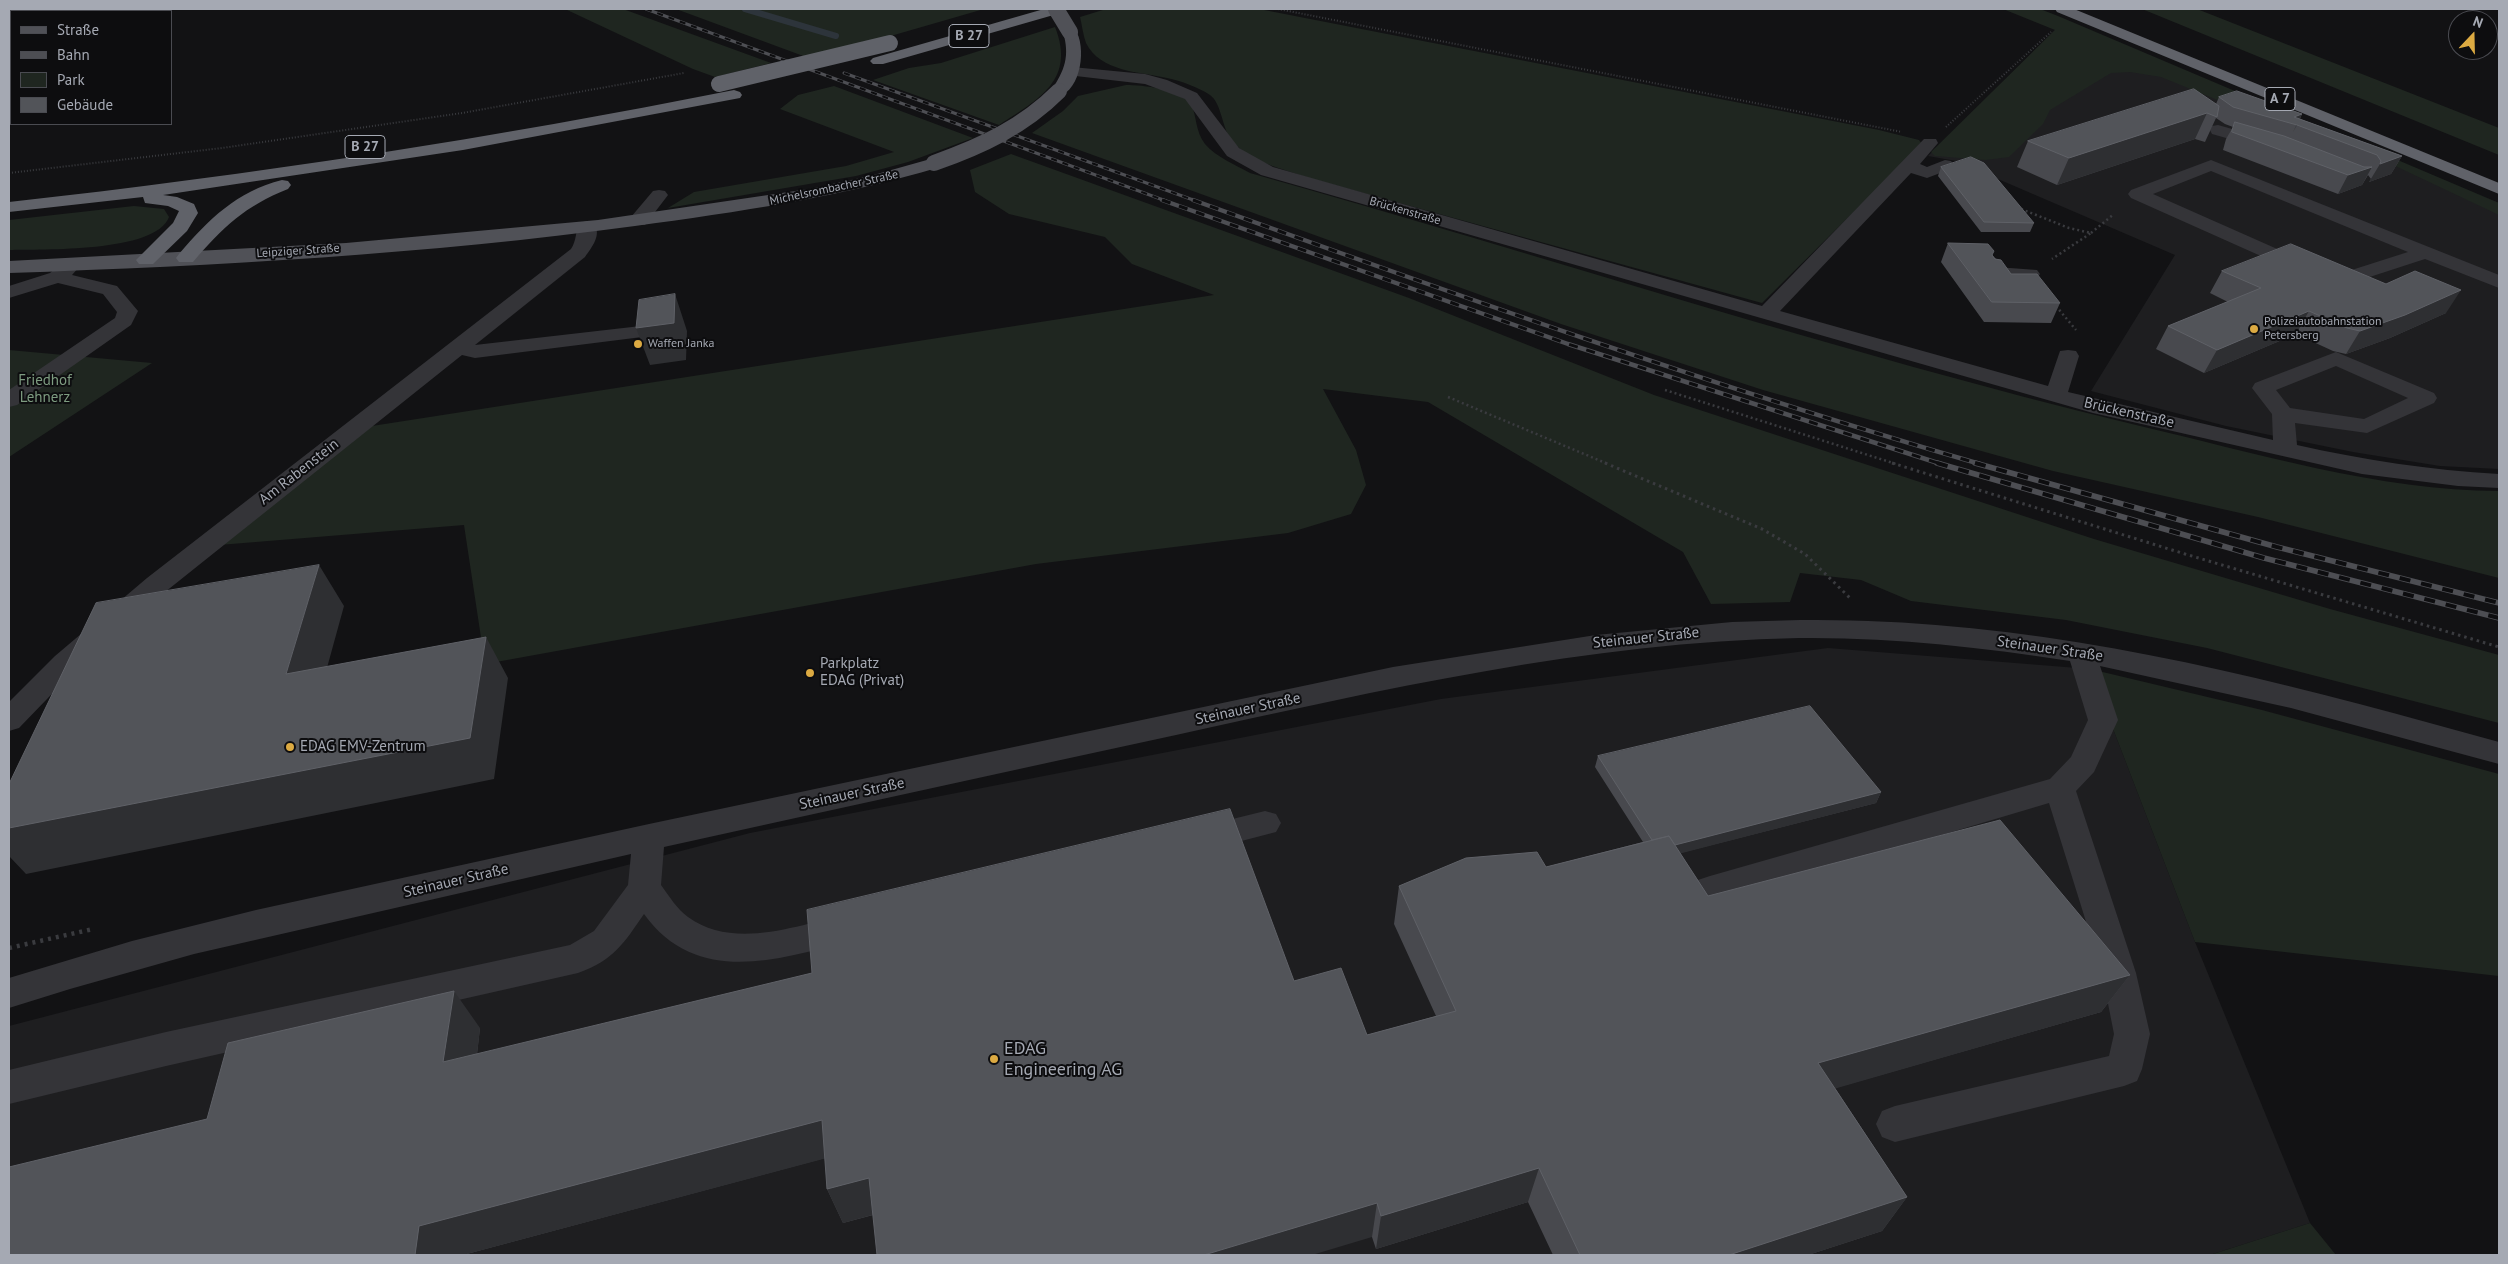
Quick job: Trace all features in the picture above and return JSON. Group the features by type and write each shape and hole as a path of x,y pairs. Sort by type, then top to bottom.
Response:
{"highway":[{"name":"B 27","path":"9,190 216,168 426,138 626,103 719,84 890,43 1010,9"},
{"name":"B 27","path":"9,207 110,196 354,164 529,135 807,79 878,61 1057,9"},
{"name":"A 7","path":"2062,9 2499,189"},
{"path":"186,258 216,223 243,201 290,182 354,164"},
{"path":"110,196 171,201 188,208 189,213 186,220 146,260"}],"main road":[{"name":"Michelsrombacher Straße","path":"587,227 638,221 828,191 871,182 934,163 989,142 1023,124 1039,112 1060,91 1072,72 1076,60 1076,49 1070,32 1057,9"},
{"name":"Leipziger Straße","path":"9,267 186,258 458,240 587,227"}],"street":[{"name":"Brückenstraße","path":"1072,72 1145,79 1161,83 1191,96 1233,152 1267,171 2101,408 2362,467 2458,480 2499,481"},
{"path":"2202,119 2218,130 2281,148"},
{"path":"2211,165 2218,130"},
{"path":"1766,314 1932,141"},
{"path":"1908,165 1928,173 1945,165"},
{"path":"2426,252 2335,282 2137,194 2211,165 2426,252 2499,282"},
{"path":"638,221 659,195"},
{"name":"Am Rabenstein","path":"9,720 40,686 96,634 154,586 460,348 578,253 586,241 587,227"},
{"path":"9,292 57,277 73,264"},
{"path":"1996,273 2030,274"},
{"path":"9,400 124,321 128,311 110,290 57,277"},
{"path":"460,348 475,352 667,329"},
{"path":"2056,395 2068,356"},
{"path":"2284,414 2367,426 2426,398 2336,358 2263,388 2284,414 2285,450"},
{"name":"Steinauer Straße","path":"9,993 62,975 210,936 649,837 1393,677 1513,655 1614,640 1704,632 1882,631 1936,634 2082,653 2216,679 2357,714 2499,753"},
{"path":"1710,890 2060,788 2083,764 2103,720 2082,653"},
{"path":"1894,1124 2124,1069 2132,1034 2119,973 2060,788"},
{"path":"1179,844 1266,823"},
{"path":"9,1087 166,1049 578,958 606,941 644,888 649,837"},
{"path":"644,888 675,926 705,944 748,949 871,921"}],"path":[{"path":"1278,9 1932,141 2051,32"},
{"path":"9,173 222,148 462,113 684,73"},
{"path":"2016,207 2069,228 2092,233"},
{"path":"2068,356 2077,331 2030,274 2092,233 2114,214"},
{"path":"1665,390 1888,463 2220,567 2499,647"},
{"path":"1448,397 1762,529 1804,554 1882,631"}],"shaded area":[{"path":"2055,30 2499,203 2499,469 2440,466 2353,452 2226,426 2091,391 2175,255 1956,161 1928,156"},
{"path":"1828,648 2090,669 2195,942 2310,1223 2210,1255 9,1255 9,1026 750,833 1441,699"}],"green space":[{"path":"565,9 623,9 771,63 715,77 693,69"},
{"path":"676,9 984,9 863,44 806,57"},
{"path":"1106,9 1259,9 1879,130 1919,140 1922,144 1762,303 1309,178 1265,163 1244,152 1236,145 1229,136 1217,103 1210,95 1178,81 1122,69 1101,60 1092,53 1086,43 1080,17"},
{"path":"2003,9 2040,9 2058,16 2499,203 2499,215 2372,155 2220,101 2161,77 2130,72 2111,73 2050,110 2043,124 2009,157 1986,160 1935,156 1931,152 2055,30"},
{"path":"2142,9 2197,9 2499,128 2499,155"},
{"path":"1055,27 1060,45 1061,61 1057,74 1050,86 1040,97 999,125 873,80 909,68 941,63"},
{"path":"1126,85 1171,91 1186,99 1191,104 1199,134 1205,144 1220,157 1250,173 1803,336 2025,397 2316,468 2409,484 2499,491 2499,578 2258,517 2053,471 1763,390 1561,324 1032,133 1063,111 1078,96"},
{"path":"834,86 973,138 908,162 856,176 668,208 694,192 846,166 894,152 780,109 798,95"},
{"path":"1011,154 1409,298 1654,395 2094,539 2330,609 2499,655 2499,723 2207,648 2066,620 1911,601 1861,580 1800,573 1790,602 1711,604 1683,552 1428,402 1323,389 1356,450 1366,485 1351,514 1288,533 1036,564 485,664 464,525 219,545 372,426 1214,295 1132,264 1105,237 1009,214 975,192 970,170"},
{"path":"134,206 164,209 169,217 160,229 143,237 121,243 70,249 9,250 9,220"},
{"name":"Friedhof Lehnerz","path":"9,350 152,363 9,457"},
{"path":"2090,669 2262,710 2499,774 2499,976 2195,942"},
{"path":"2310,1223 2336,1255 2210,1255"}],"building":[{"path":"2194,89 2219,106 2217,117 2207,113 2069,158 2028,141"},
{"path":"2237,91 2302,114 2294,117 2402,156 2380,164 2381,161 2377,155 2297,125 2233,107 2219,97"},
{"path":"2235,122 2284,136 2364,167 2372,167 2348,175 2232,132"},
{"path":"1971,157 1984,163 2034,223 1984,222 1941,167"},
{"path":"1948,243 1988,244 1994,251 1992,255 1995,259 2001,260 2011,274 2037,274 2060,303 1992,302"},
{"path":"2291,244 2386,284 2415,271 2461,290 2405,315 2360,331 2347,328 2309,311 2217,350 2168,326 2261,288 2222,271"},
{"path":"675,294 674,323 636,328 639,300"},
{"name":"EDAG EMV-Zentrum","path":"319,565 286,674 486,637 470,738 9,828 9,784 96,603"},
{"path":"1810,706 1881,792 1675,845 1669,836 1652,840 1598,756"},
{"name":"EDAG Engineering AG","path":"1230,809 1294,981 1341,968 1367,1035 1456,1011 1399,886 1466,858 1537,852 1546,867 1669,836 1708,896 2000,820 2130,975 1818,1063 1907,1197 1729,1255 1580,1255 1539,1168 1381,1216 1377,1203 1204,1255 877,1255 869,1178 827,1189 822,1120 419,1226 415,1255 9,1255 9,1167 207,1119 228,1043 454,991 443,1062 812,973 807,910"}],"waterway":[{"path":"745,9 836,36"}],"railway":[{"path":"646,9 1166,201"},
{"path":"844,73 1196,201"},
{"path":"1162,200 1568,344 1941,464"},
{"path":"1193,200 1584,338 1781,403 1980,464"},
{"path":"1937,463 2264,558 2499,618"},
{"path":"1975,463 2277,547 2499,603"}],"place":[{"name":"Polizeiautobahnstation Petersberg","path":"2254,329"},
{"name":"Waffen Janka","path":"638,344"},
{"name":"Parkplatz EDAG (Privat)","path":"810,673"},
{"name":"EDAG EMV-Zentrum","path":"290,747"},
{"name":"EDAG Engineering AG","path":"994,1059"}]}
